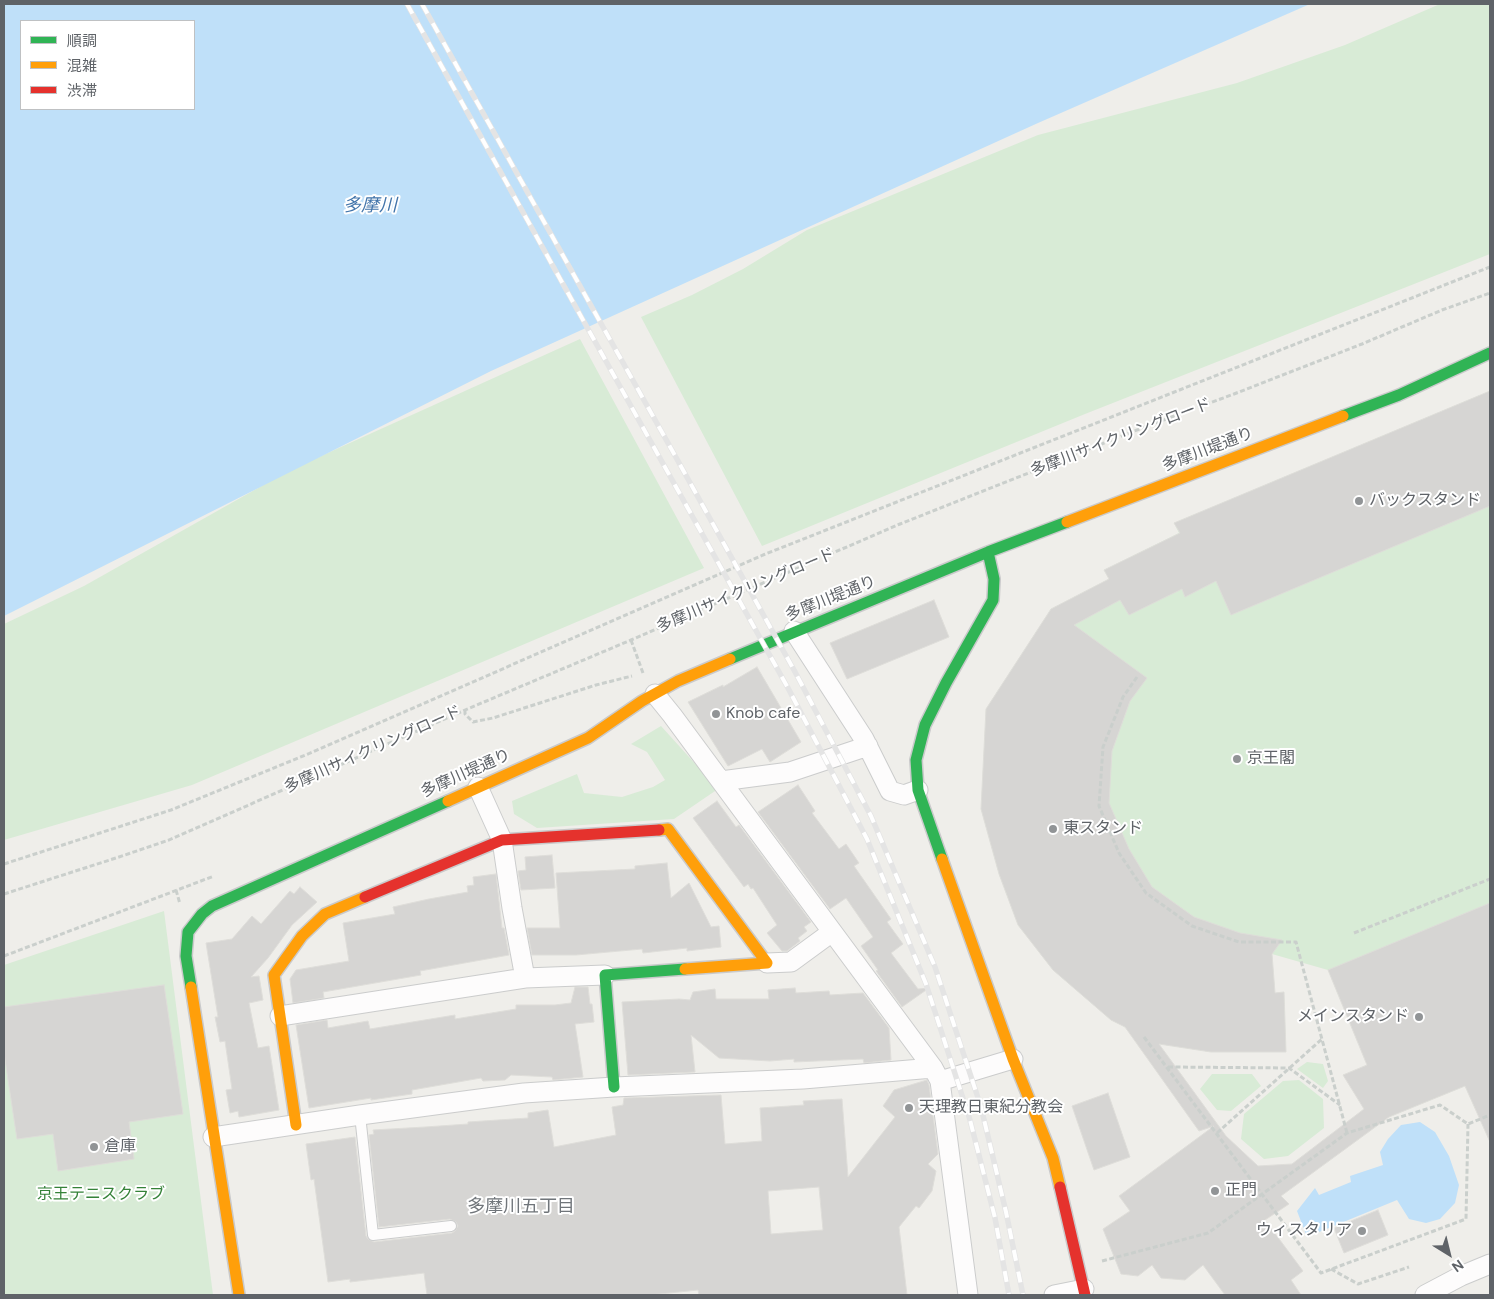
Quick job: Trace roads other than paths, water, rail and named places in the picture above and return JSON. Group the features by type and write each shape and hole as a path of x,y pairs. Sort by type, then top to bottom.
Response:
{"street":[{"name":"多摩川堤通り","path":"213,1137 186,956 188,932 202,914 212,906 588,738 642,701 678,681 794,631 988,552 1399,395 1490,353"},
{"path":"988,552 994,579 993,600 946,683 925,725 916,760 918,790 1013,1059 1053,1158 1085,1292 1054,1295"},
{"path":"794,631 868,746 890,791 904,795 918,790"},
{"path":"655,694 936,1074 968,1295"},
{"path":"721,781 790,772 868,746"},
{"path":"478,787 489,807 502,840 524,978"},
{"path":"296,1125 274,975 302,936 325,914 502,840 668,829 767,963"},
{"path":"280,1016 524,978 605,975 791,962 832,932"},
{"path":"605,975 614,1087"},
{"path":"239,1295 213,1137 524,1093 614,1087 936,1074 1013,1059"},
{"path":"1425,1295 1461,1276 1490,1264"}],"lane":[{"path":"360,1115 373,1235 451,1226"}],"water":[{"name":"多摩川","path":"4,4 1310,4 1038,123 491,371 4,616"},
{"path":"1420,1122 1435,1132 1449,1156 1459,1185 1455,1203 1440,1219 1426,1223 1409,1219 1397,1200 1307,1237 1297,1211 1315,1188 1319,1195 1351,1182 1350,1176 1383,1165 1380,1152 1388,1139 1401,1125"}],"railway":[{"path":"407,4 788,688 867,839 926,984 970,1120 995,1218 1009,1295"},
{"path":"422,4 794,670 871,816 935,967 981,1107 1006,1212 1023,1295"}],"place":[{"name":"バックスタンド","path":"1359,501"},
{"name":"Knob cafe","path":"716,714"},
{"name":"京王閣","path":"1237,759"},
{"name":"東スタンド","path":"1053,829"},
{"name":"メインスタンド","path":"1419,1017"},
{"name":"天理教日東紀分教会","path":"909,1108"},
{"name":"倉庫","path":"94,1147"},
{"name":"正門","path":"1215,1191"},
{"name":"ウィスタリア","path":"1362,1231"}],"district":[{"name":"多摩川五丁目","path":"521,1207"}],"park label":[{"name":"京王テニスクラブ","path":"101,1195"}]}
